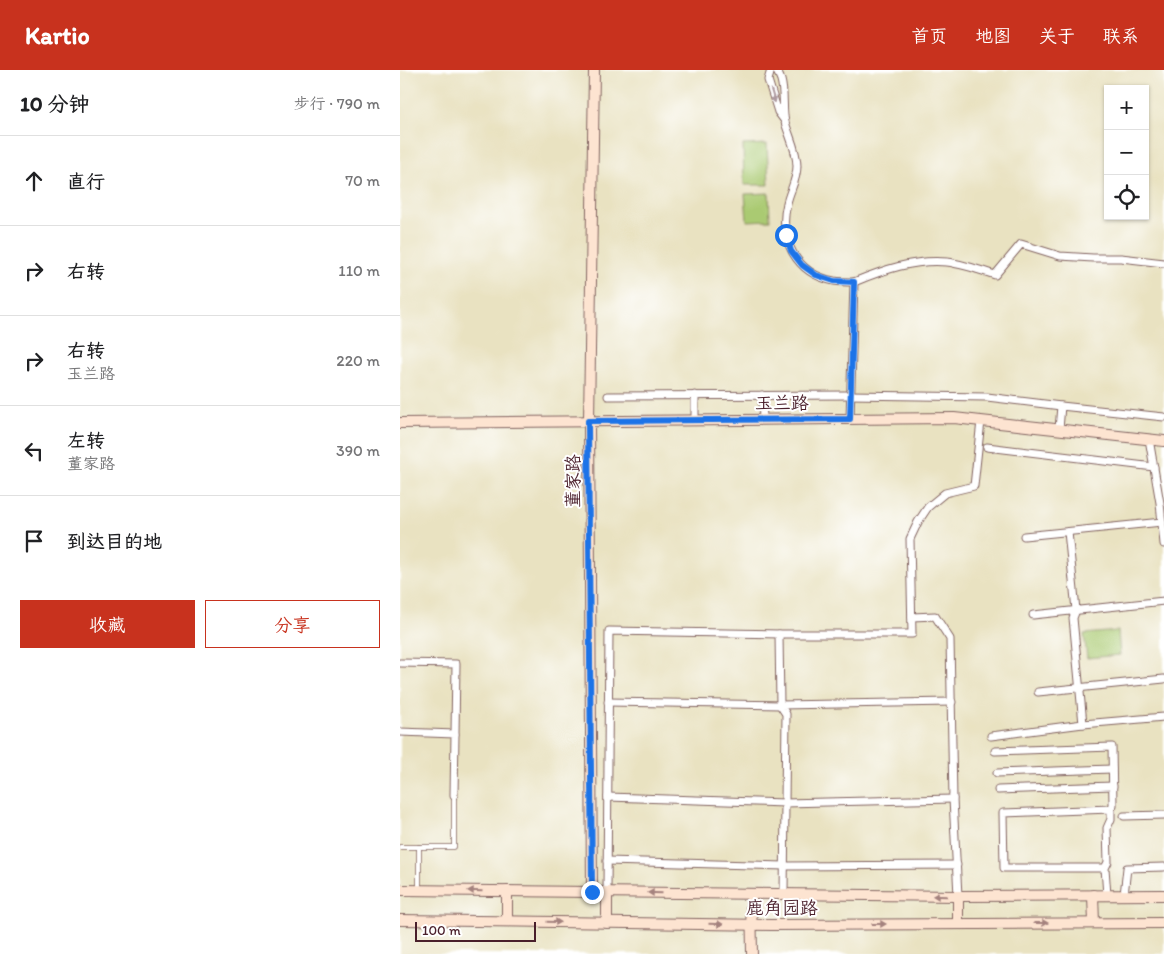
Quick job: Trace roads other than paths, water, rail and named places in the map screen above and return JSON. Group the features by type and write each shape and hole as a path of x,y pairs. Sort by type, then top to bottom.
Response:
{"street":[{"name":"董家路","path":"592,892 588,421 594,70"},
{"path":"771,70 768,80 778,112 785,120"},
{"path":"776,70 781,80 785,120 797,164 796,179 787,203 786,235 791,251 802,265 816,275 834,281 854,282 896,267 923,262 947,262 995,275 1020,244 1060,256 1120,258 1164,263"},
{"path":"850,419 854,282"},
{"path":"695,395 695,420"},
{"path":"762,395 763,420"},
{"path":"608,396 850,395 987,397 1164,417"},
{"path":"1058,429 1062,406"},
{"name":"玉兰路","path":"400,423 954,418 1164,441"},
{"path":"607,923 609,631 912,634 910,539 928,507 945,493 974,486 981,421"},
{"path":"1149,439 1164,544"},
{"path":"987,447 1154,467"},
{"path":"1024,536 1162,522"},
{"path":"1068,532 1076,610 1073,618 1083,724"},
{"path":"1034,615 1164,601"},
{"path":"912,617 935,616 950,639 958,924"},
{"path":"779,634 780,705 786,714 784,894"},
{"path":"400,663 456,664 454,795"},
{"path":"1038,692 1164,679"},
{"path":"608,702 780,705 952,702"},
{"path":"991,736 1164,716"},
{"path":"400,732 454,734"},
{"path":"995,750 1112,747 1114,805 1111,809 1111,819 1107,828 1108,862 1105,868 1107,895"},
{"path":"997,773 1112,770"},
{"path":"998,790 1113,786"},
{"path":"608,797 785,803 953,798"},
{"path":"1105,868 1004,868 1002,813 1111,809"},
{"path":"1124,816 1164,815"},
{"path":"607,862 785,866 957,865"},
{"path":"1124,895 1127,868 1164,867"},
{"name":"鹿角园路","path":"400,890 958,896 1164,895"},
{"path":"506,921 507,891"},
{"path":"751,894 752,954"},
{"path":"1093,895 1094,923"},
{"name":"鹿角园路","path":"400,920 751,925 1164,922"}],"lane":[{"path":"400,847 454,847 454,795"},
{"path":"419,848 419,890"}]}
